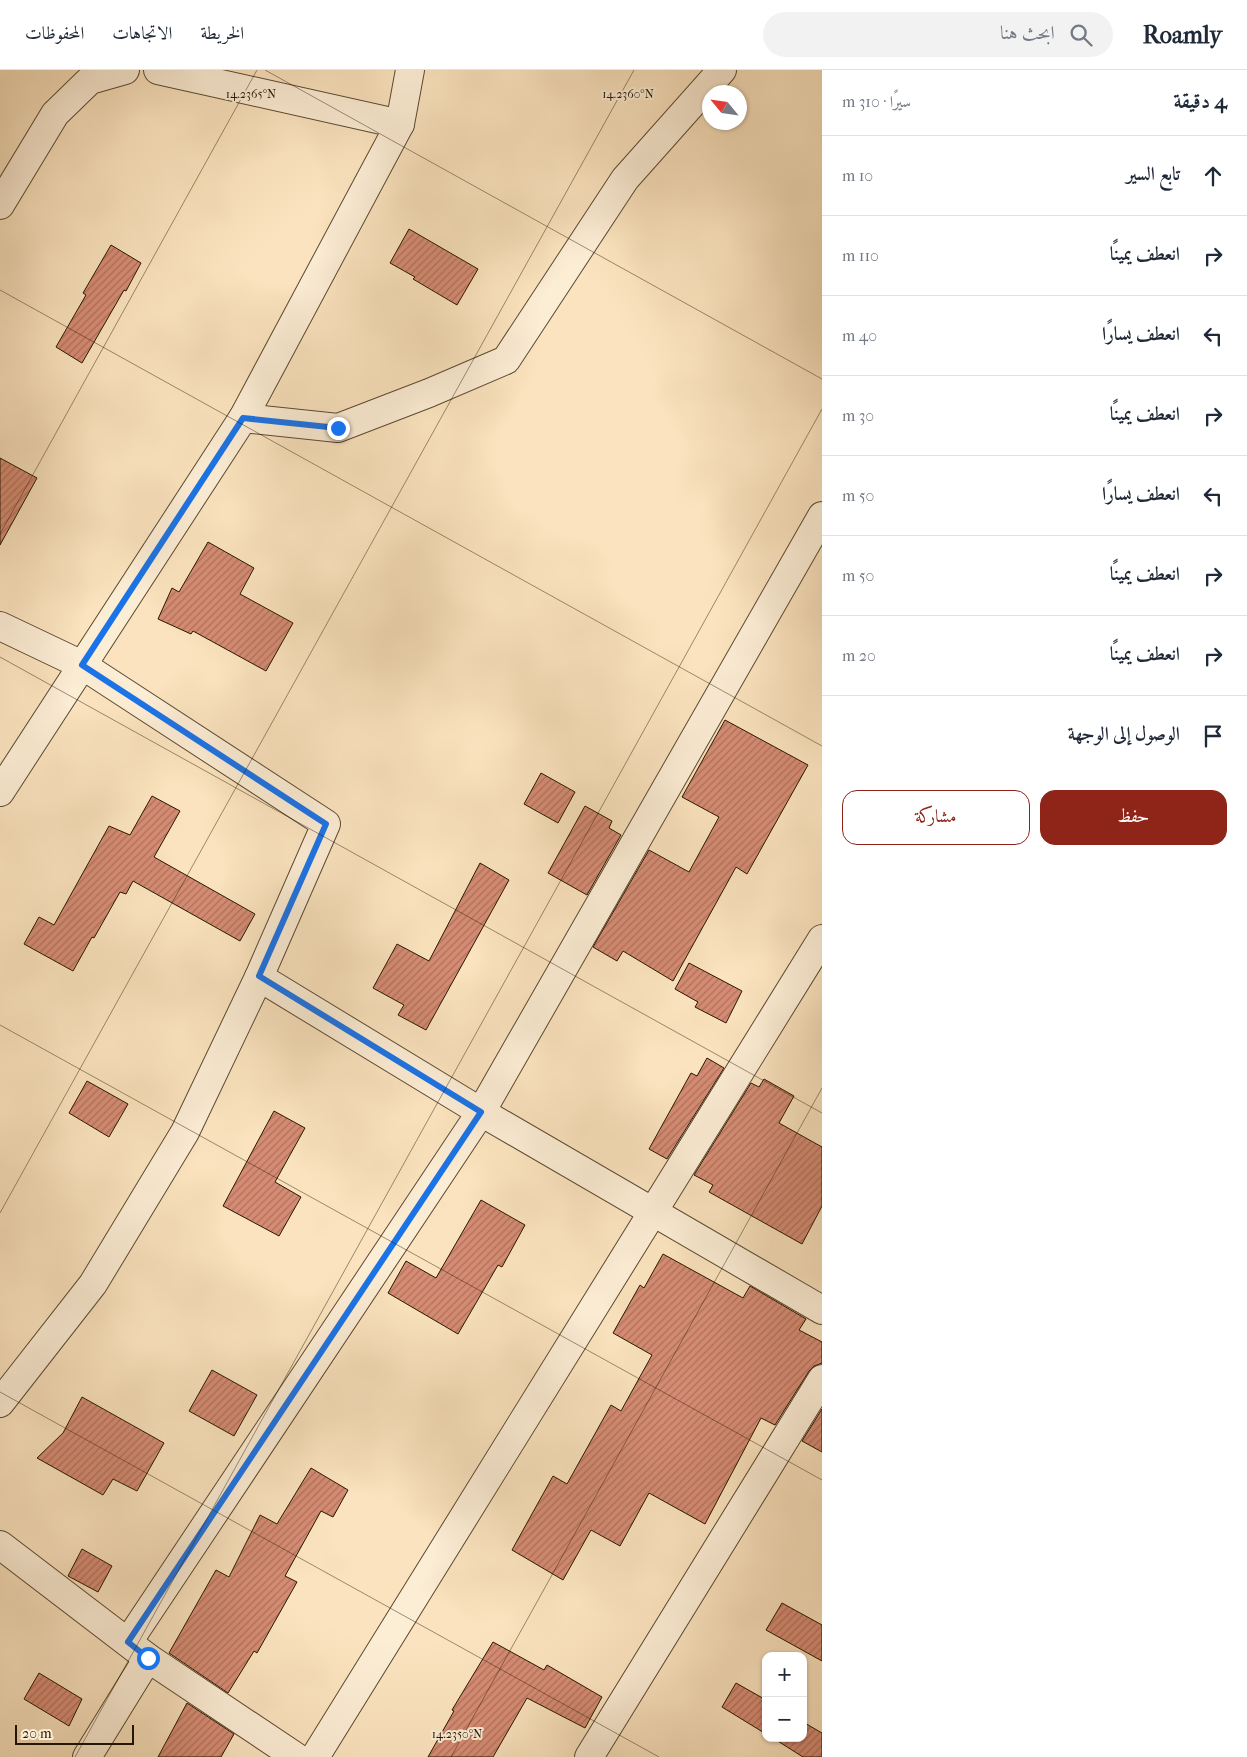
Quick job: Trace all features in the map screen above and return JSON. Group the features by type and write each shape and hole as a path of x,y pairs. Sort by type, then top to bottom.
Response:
{"street":[{"path":"0,205 55,114 90,80 125,70"},
{"path":"158,70 400,124"},
{"path":"0,792 243,418 400,124 410,70"},
{"path":"243,418 338,428 506,360 625,179 722,70"},
{"path":"87,1757 138,1650 481,1112 822,516"},
{"path":"0,626 82,665 326,824 259,976 185,1132 93,1284 0,1403"},
{"path":"315,1757 822,939"},
{"path":"259,976 481,1112 822,1310"},
{"path":"589,1757 822,1380"},
{"path":"0,1545 138,1650 296,1757"}],"building":[{"path":"409,229 478,269 457,305 390,263"},
{"path":"111,245 141,263 82,363 56,347 86,295 83,293"},
{"path":"0,458 37,478 0,545"},
{"path":"208,542 254,568 240,594 293,623 266,671 193,631 191,634 158,619 172,588 179,592"},
{"path":"725,720 808,765 747,874 736,867 673,981 623,951 617,961 593,947 649,850 689,872 719,817 682,797"},
{"path":"541,773 575,792 558,823 524,804"},
{"path":"152,796 180,811 154,857 255,914 240,941 133,881 126,894 120,892 73,971 24,944 39,917 54,925 109,826 130,835"},
{"path":"585,806 612,821 609,828 621,835 587,895 548,873"},
{"path":"480,863 509,880 426,1030 398,1015 404,1005 373,988 397,944 429,961"},
{"path":"689,963 742,991 726,1023 695,1007 698,1002 675,989"},
{"path":"707,1058 724,1068 667,1159 649,1149 691,1073 697,1076"},
{"path":"764,1079 794,1096 779,1123 822,1147 822,1206 802,1244 709,1192 713,1185 694,1175 751,1083 759,1087"},
{"path":"87,1081 128,1104 109,1137 69,1113"},
{"path":"274,1111 305,1128 275,1182 301,1197 279,1236 223,1206"},
{"path":"481,1200 525,1225 502,1267 498,1265 458,1334 388,1293 406,1261 436,1278"},
{"path":"663,1254 743,1298 750,1286 806,1319 799,1330 822,1342 822,1363 814,1366 809,1371 775,1425 761,1418 705,1524 649,1493 620,1546 591,1530 563,1580 512,1550 553,1476 567,1484 611,1405 621,1411 652,1355 613,1333 640,1285 644,1288"},
{"path":"212,1370 257,1395 234,1436 189,1411"},
{"path":"82,1397 164,1443 137,1491 113,1479 103,1495 37,1458 63,1433"},
{"path":"822,1409 822,1452 802,1441"},
{"path":"311,1468 348,1490 333,1517 321,1511 285,1576 297,1582 257,1653 254,1651 228,1693 169,1653 216,1570 229,1577 260,1515 277,1524"},
{"path":"82,1549 112,1566 98,1592 68,1576"},
{"path":"782,1603 822,1625 822,1661 807,1652 766,1630"},
{"path":"493,1642 544,1670 547,1665 602,1697 585,1728 527,1698 493,1757 428,1757 454,1711 452,1710"},
{"path":"39,1673 82,1699 69,1726 24,1699"},
{"path":"736,1683 762,1698 762,1732 722,1707"},
{"path":"187,1703 234,1734 221,1757 158,1757"},
{"path":"807,1724 822,1733 822,1757 803,1757 779,1742 807,1742"}],"route":[{"path":"148,1658 128,1642 481,1112 259,976 326,824 82,665 243,418 338,428"}]}
